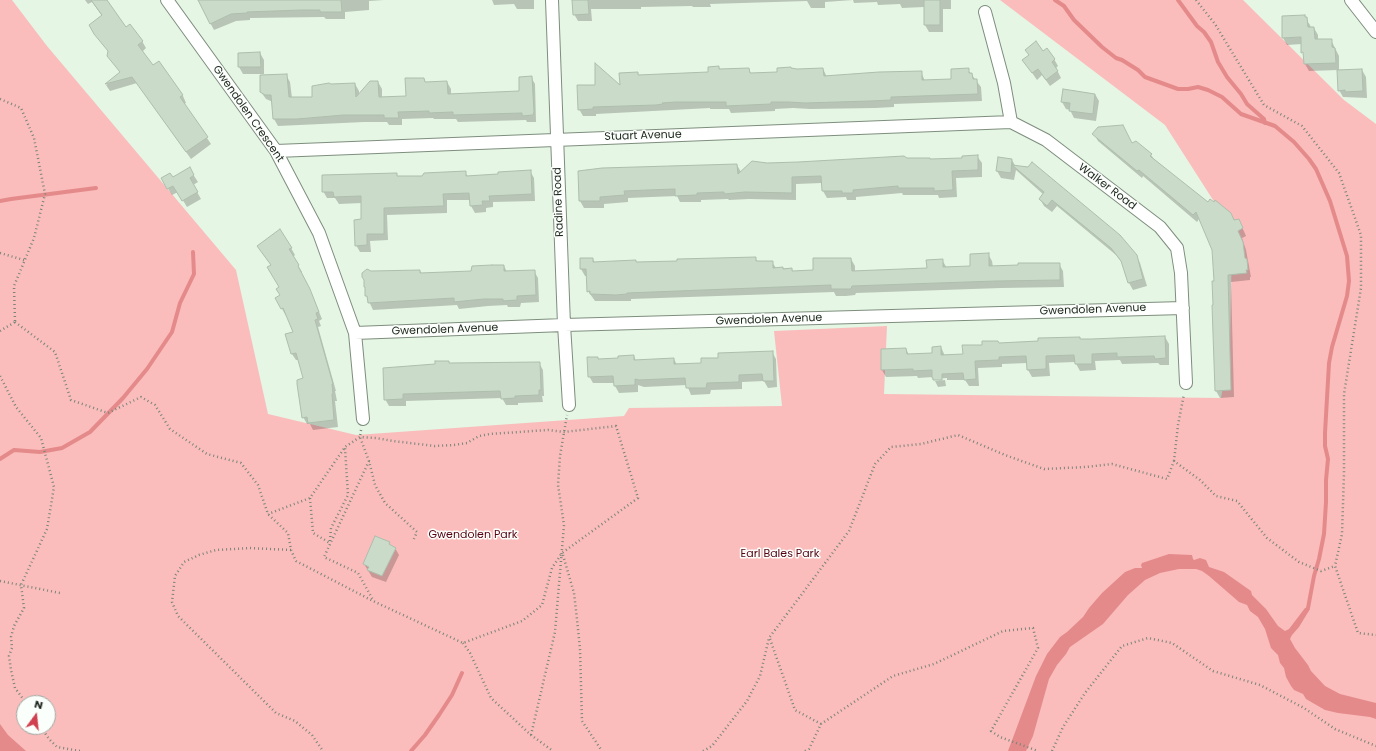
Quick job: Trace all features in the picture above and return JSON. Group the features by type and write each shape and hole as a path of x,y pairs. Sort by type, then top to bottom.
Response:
{"street":[{"name":"Gwendolen Crescent","path":"167,0 276,151 319,233 355,333 363,419"},
{"name":"Radine Road","path":"552,0 556,139 569,405"},
{"path":"1351,0 1376,32"},
{"path":"984,12 1004,83 1011,122"},
{"name":"Stuart Avenue","path":"276,151 1011,122"},
{"name":"Walker Road","path":"1011,122 1046,140 1160,227 1177,248 1182,273 1186,383"},
{"name":"Gwendolen Avenue","path":"355,333 564,325 1183,308"}],"path":[{"path":"1196,0 1215,24 1264,106 1302,126 1339,173 1361,235 1361,288 1344,394 1342,534 1334,566 1358,633 1376,635"},
{"path":"0,99 21,108 34,138 44,194 34,238 14,286 15,322"},
{"path":"0,253 25,260"},
{"path":"0,331 15,322"},
{"path":"15,322 55,352 71,400 108,413 141,397 155,405 170,430 207,454 241,463 258,485 268,514 288,533 291,550 296,561 373,601 463,643 470,653 491,698 531,734 553,751"},
{"path":"0,376 16,408 42,438 54,487 47,529 22,585 24,608 14,626 11,637 12,648 9,656 15,688 20,695"},
{"path":"703,751 712,746 747,701 760,676 770,638 849,531 875,464 891,448 921,444 958,435 1005,455 1044,468 1086,467 1112,464 1167,479 1174,461 1178,425 1186,383"},
{"path":"531,734 555,632 564,525 558,485 560,456 569,405"},
{"path":"363,419 360,437 369,461 375,485 385,502 417,532 413,541"},
{"path":"268,514 310,498 345,447 360,437 435,446 467,443 479,436 490,434 548,430 564,432 616,426 638,498 562,553 552,568 542,605 522,621 463,643"},
{"path":"330,543 331,528 348,495 345,447"},
{"path":"369,461 324,557 358,573 373,601"},
{"path":"1174,461 1200,480 1216,496 1237,502 1267,538 1299,562 1321,571 1334,566"},
{"path":"310,498 312,532 330,543"},
{"path":"291,550 250,548 216,550 199,555 184,562 175,576 172,602 178,616 276,712 295,721 312,735 323,751"},
{"path":"562,553 574,593 580,649 582,721 602,751"},
{"path":"0,581 60,593"},
{"path":"805,751 809,749 821,724 893,676 934,664 1003,631 1033,628 1038,648 991,731 1000,737 1037,751"},
{"path":"770,638 795,710 821,724"},
{"path":"1052,751 1064,727 1086,693 1122,646 1148,638 1172,643 1213,671 1260,685 1304,708 1335,728 1376,746"},
{"path":"47,735 57,747 80,751"},
{"path":"712,746 714,751"}],"green space":[{"name":"Earl Bales Park","path":"0,0 12,0 47,46 236,270 268,414 356,435 624,416 629,408 782,406 774,331 887,326 884,394 1221,398 1230,347 1232,237 1222,214 1165,125 1000,0 1243,0 1344,100 1376,124 1376,751 0,751"}],"shaded area":[{"path":"1169,554 1192,555 1194,560 1200,558 1206,560 1209,567 1224,572 1251,591 1252,595 1266,609 1278,626 1285,631 1289,629 1305,608 1310,609 1290,639 1295,648 1311,671 1325,686 1340,694 1376,703 1376,719 1325,710 1306,699 1303,694 1294,690 1286,677 1278,655 1271,648 1265,629 1258,617 1250,611 1247,605 1239,602 1202,571 1196,569 1179,569 1160,573 1145,580 1128,595 1103,624 1070,647 1049,679 1033,736 1026,751 1008,751 1036,676 1047,654 1060,637 1083,617 1102,593 1125,572 1135,568 1142,568 1142,563"},
{"path":"0,724 8,735 26,751 0,751"}],"building":[{"path":"91,0 107,0 126,27 130,24 143,41 138,45 153,65 159,61 183,95 180,97 208,137 186,152 132,77 105,84 120,72 107,56 108,51 94,34 89,25 102,15"},
{"path":"198,0 341,0 342,12 302,10 247,12 231,14 210,24"},
{"path":"572,0 588,0 589,14 573,15"},
{"path":"924,0 940,0 940,25 924,25"},
{"path":"1305,15 1305,17 1307,17 1308,27 1314,27 1315,39 1332,39 1332,47 1335,48 1336,63 1304,64 1303,52 1301,53 1301,37 1282,38 1282,16"},
{"path":"1036,41 1043,51 1047,48 1055,59 1052,62 1058,71 1046,80 1038,69 1032,73 1022,60 1029,55 1025,50"},
{"path":"260,52 261,67 238,67 238,53"},
{"path":"595,63 620,85 619,73 638,72 638,75 708,72 708,67 719,66 719,69 749,68 750,73 777,72 777,68 791,67 797,69 823,68 824,76 922,71 922,80 951,79 951,69 969,68 969,73 972,73 973,79 977,79 978,94 891,97 891,100 870,101 805,103 771,102 771,104 726,106 726,102 676,102 656,105 593,107 593,109 578,110 577,85 595,85"},
{"path":"1362,69 1363,91 1338,91 1337,70"},
{"path":"287,74 289,97 312,97 312,86 329,83 355,83 356,97 370,81 378,81 379,97 406,96 405,78 424,78 425,82 447,81 448,94 519,91 519,77 532,76 534,112 533,115 522,116 522,113 453,115 453,112 429,113 429,111 398,112 399,118 384,118 384,115 344,115 297,119 273,119 271,95 265,95 260,92 260,75"},
{"path":"1063,89 1095,94 1093,114 1069,111 1070,103 1061,102"},
{"path":"1123,125 1132,143 1136,141 1152,154 1150,156 1208,202 1210,199 1214,202 1215,200 1231,213 1234,220 1239,219 1243,228 1238,231 1243,242 1248,270 1246,270 1247,273 1228,275 1231,390 1215,391 1212,305 1212,281 1214,281 1212,250 1196,212 1193,215 1139,170 1137,171 1092,134 1098,127"},
{"path":"978,155 978,170 952,171 953,190 934,191 934,188 898,188 898,186 853,190 853,193 842,193 842,191 822,191 821,176 792,177 792,193 745,192 724,194 724,192 697,193 697,195 675,196 675,189 648,190 624,191 625,195 600,197 600,201 579,201 578,171 602,168 737,164 738,174 752,161 767,163 798,162 904,156 907,158 930,159 962,158 962,156"},
{"path":"998,157 1012,159 1011,173 996,171"},
{"path":"1032,162 1120,235 1137,255 1143,279 1128,283 1121,261 1111,248 1052,200 1047,206 1039,199 1044,192 1012,165 1028,167"},
{"path":"190,167 194,175 190,178 198,192 182,201 173,186 167,189 161,178 170,173 173,177"},
{"path":"531,170 532,194 489,196 490,201 482,201 483,205 470,206 469,193 443,194 444,206 384,208 384,234 367,234 367,245 355,246 354,220 361,219 361,196 334,197 333,192 322,192 322,175 397,173 397,176 422,176 424,173 466,171 466,176"},
{"path":"280,229 292,248 289,249 299,265 298,266 310,289 319,312 316,313 318,319 315,320 333,384 332,394 334,420 308,423 307,417 302,418 297,380 303,378 296,353 291,354 285,334 293,332 283,308 281,309 275,298 280,295 276,289 279,287 267,267 271,265 257,246"},
{"path":"989,253 989,266 1018,265 1018,263 1060,263 1060,280 852,286 851,289 831,289 831,285 627,293 616,295 590,294 590,291 587,292 586,269 580,269 580,258 593,258 593,262 636,260 636,262 677,261 677,259 756,257 756,261 773,261 773,268 792,268 792,271 813,270 813,258 851,258 852,271 927,268 926,260 943,259 943,267 970,266 970,254"},
{"path":"504,265 504,271 535,270 536,295 517,296 517,300 503,301 503,299 484,299 454,302 454,298 368,303 367,296 365,296 362,273 367,269 371,271 420,270 420,273 471,271 472,266"},
{"path":"1165,336 1166,358 1155,359 1154,356 1117,357 1117,353 1092,354 1092,364 1075,364 1074,355 1046,356 1046,369 1027,370 1026,356 999,357 999,360 975,361 976,379 964,380 963,373 942,374 942,380 933,380 932,370 881,370 881,349 906,348 907,354 932,353 932,347 941,346 941,355 963,354 962,345 982,345 982,341 998,341 999,343 1038,341 1038,338 1080,337 1080,339 1091,339"},
{"path":"773,351 774,381 763,381 762,374 739,375 739,382 707,383 706,388 686,388 685,378 635,379 635,385 614,386 613,376 588,377 587,357 598,357 598,359 618,358 618,356 634,355 634,360 674,358 674,364 701,363 701,358 718,358 718,353"},
{"path":"435,361 449,361 449,363 540,362 541,390 539,390 539,395 515,396 515,398 501,399 500,391 403,394 403,399 384,400 383,368 435,364"},
{"path":"375,536 390,542 389,544 396,548 382,576 367,570 369,567 363,564"}],"waterway":[{"path":"1055,0 1064,6 1074,20 1102,47 1116,58 1138,70 1145,77 1178,89 1198,87 1208,90 1222,97 1241,114 1275,126 1294,142 1309,159 1316,169 1330,201 1347,256 1349,281 1347,296 1332,347 1329,363 1325,433 1325,446 1328,459 1324,534 1308,608 1306,611"},
{"path":"1178,0 1211,42 1218,62 1227,77 1247,104 1264,119 1265,123"},
{"path":"0,201 96,188"},
{"path":"0,459 14,450 40,452 62,448 90,432 123,398 147,369 172,332 180,303 194,274 193,252"},
{"path":"411,751 425,735 439,715 452,695 462,673"}],"park label":[{"name":"Gwendolen Park","path":"473,535"}]}
